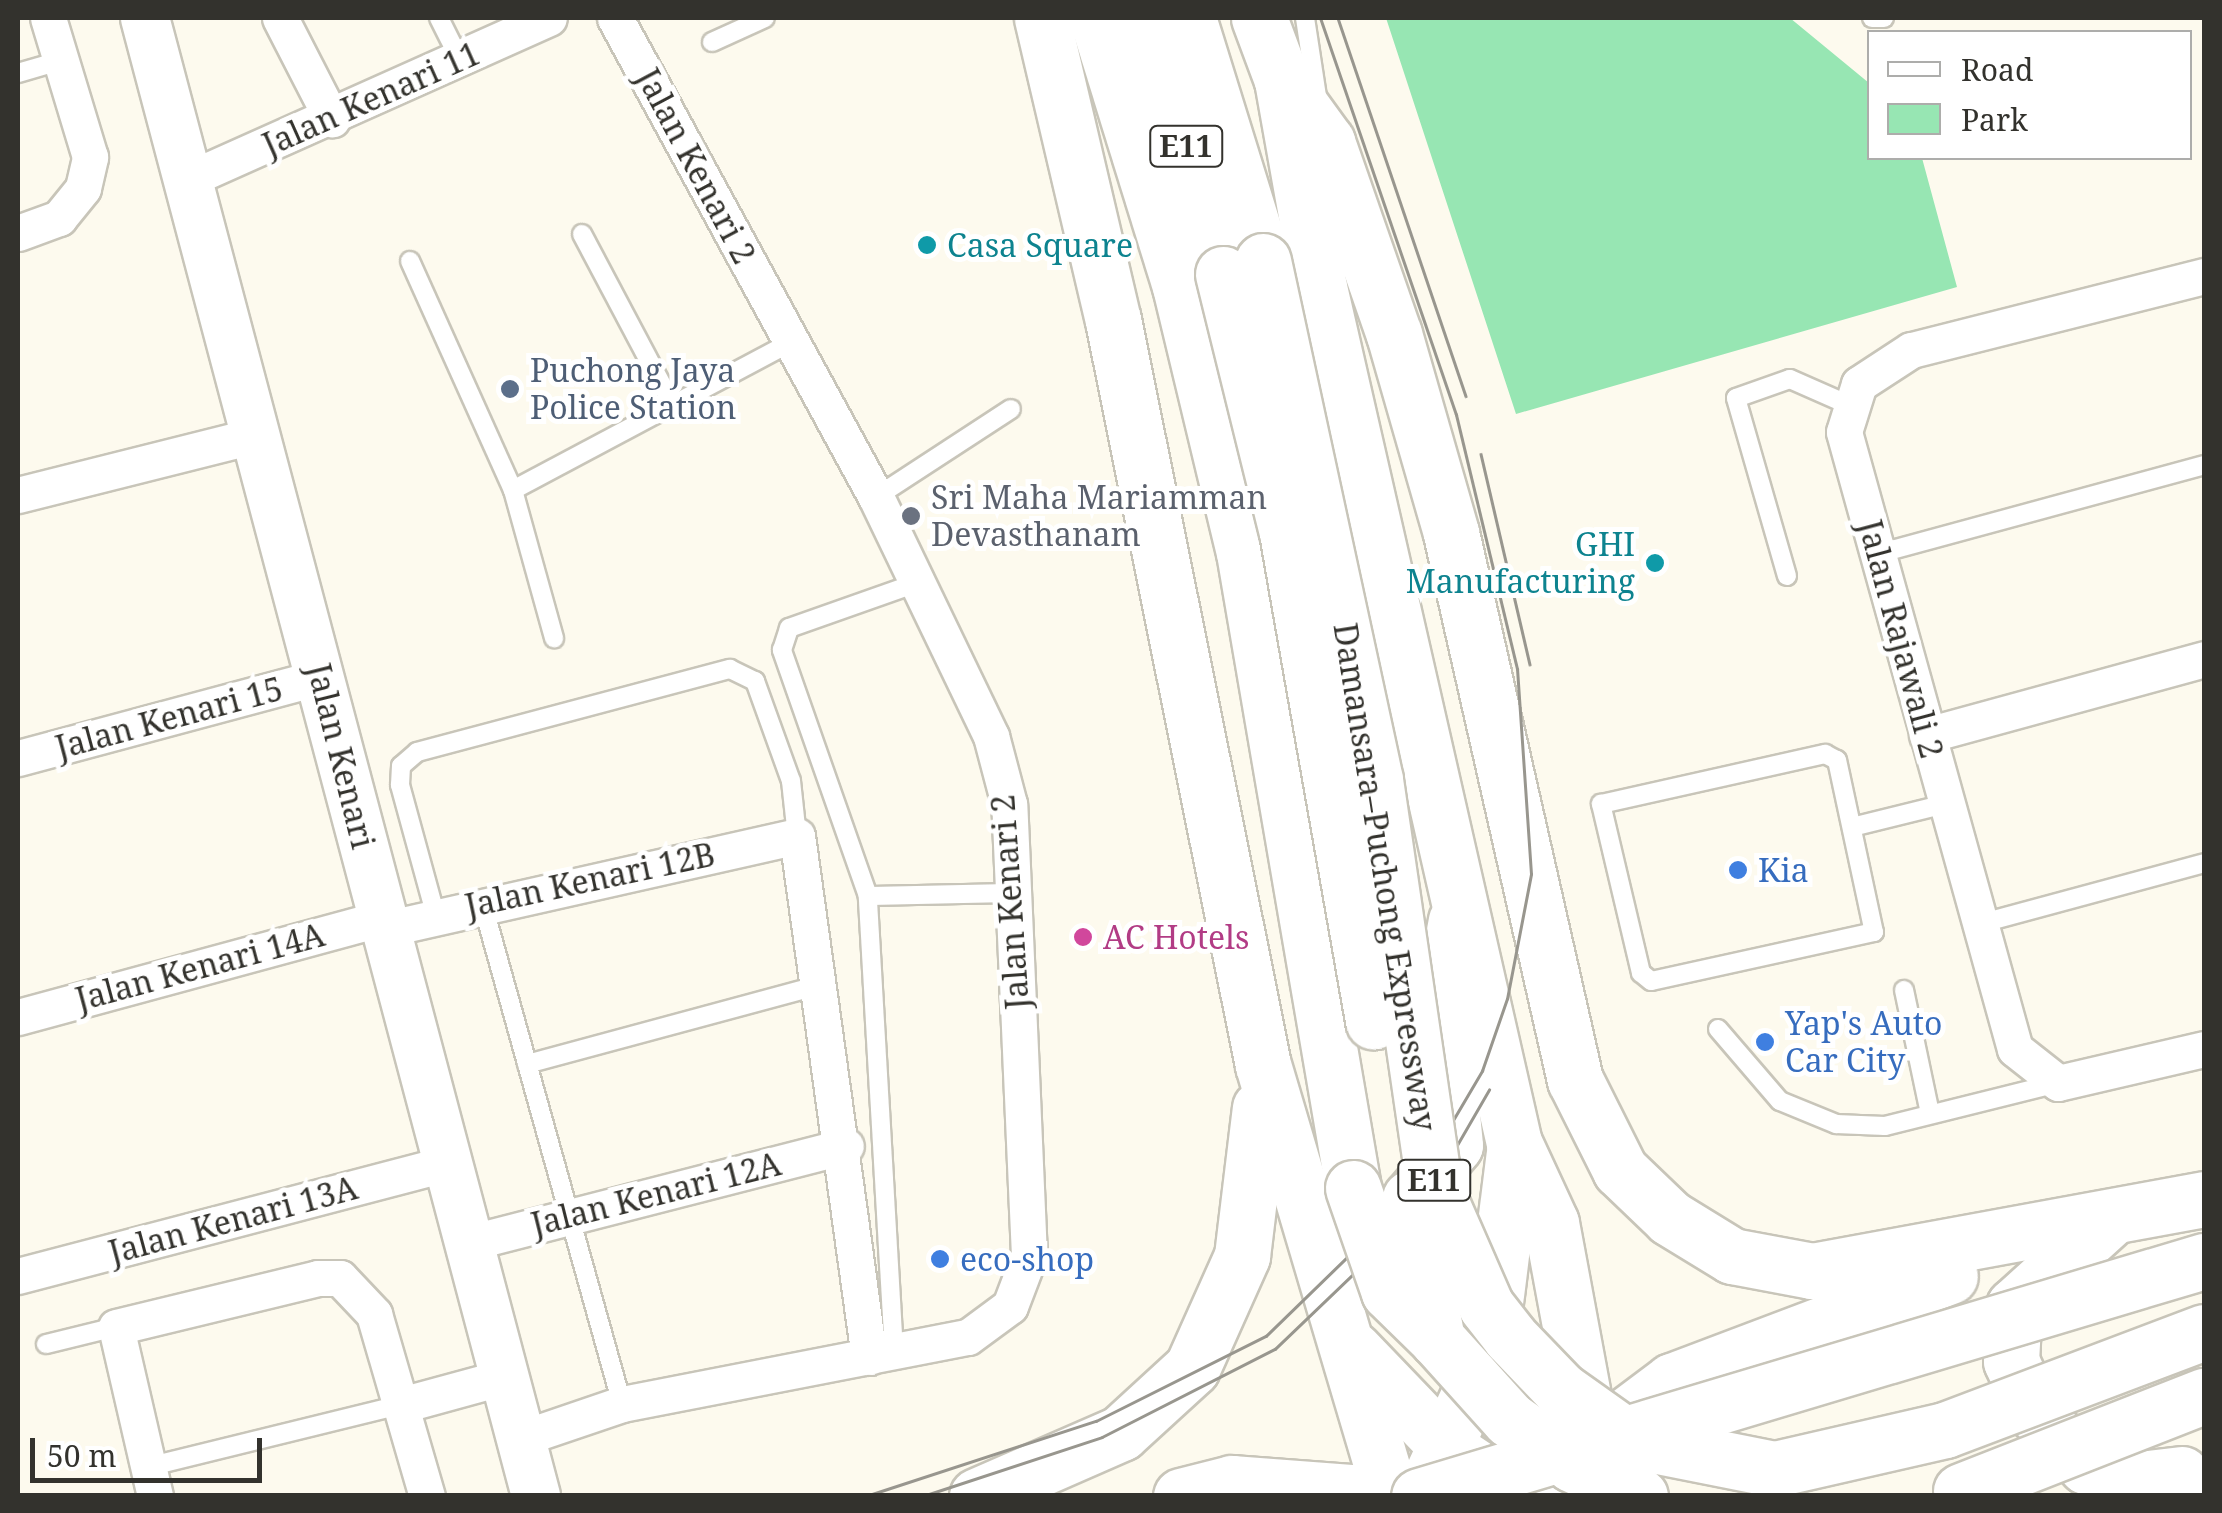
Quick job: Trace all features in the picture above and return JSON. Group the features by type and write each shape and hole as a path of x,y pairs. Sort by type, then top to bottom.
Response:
{"highway":[{"path":"1042,18 1113,320 1263,1064 1338,1330 1405,1495"},
{"path":"1097,18 1180,286 1244,552 1362,1226 1389,1292 1509,1419 1572,1464 1640,1496"},
{"name":"Damansara–Puchong Expressway","path":"1148,18 1243,267 1437,1339"},
{"name":"Damansara–Puchong Expressway","path":"1188,18 1243,267 1375,780 1435,1189 1486,1306 1560,1390 1632,1441 1776,1469 1946,1430 2204,1332"},
{"path":"1259,18 1282,80 1319,287 1514,1143 1551,1222 1599,1474"},
{"path":"1282,80 1327,142 1451,533 1575,1080 1620,1170 1699,1237 1778,1269 1849,1268 2012,1230 2112,1218 2204,1198"},
{"path":"1297,1190 1352,1218 1404,1200 1442,1169 1457,1118 1441,1001 1460,897"},
{"path":"976,1496 1121,1433 1192,1368 1242,1256 1263,1064"},
{"path":"1405,1495 1449,1449 1493,1332 1514,1143"},
{"path":"1560,1496 1599,1474 1616,1423 1697,1368 2112,1218"},
{"path":"2112,1218 2014,1306 2011,1361 2035,1413 2071,1456 2131,1480 2174,1478"},
{"path":"1218,1491 1405,1495 2204,1261"},
{"path":"1338,1330 1449,1449 1519,1496"},
{"path":"1952,1494 2204,1396"}],"street":[{"path":"26,231 59,218 83,188 90,157 64,60 48,18"},
{"name":"Jalan Kenari","path":"145,18 191,178 536,1496"},
{"path":"280,18 332,119"},
{"name":"Jalan Kenari 11","path":"191,178 332,119 550,18"},
{"name":"Jalan Kenari 2","path":"522,1438 622,1404 881,1354 995,1324 1029,1256 1010,804 990,736 914,584 876,497 615,18"},
{"path":"1847,404 1882,363 1911,350 2204,276"},
{"name":"Jalan Rajawali 2","path":"1847,404 1844,432 1927,735 1974,926 2015,1049 2058,1083"},
{"path":"18,495 257,435"},
{"path":"1927,735 2204,658"},
{"name":"Jalan Kenari 15","path":"18,758 322,677"},
{"path":"797,836 881,1354"},
{"name":"Jalan Kenari 12B","path":"384,924 797,836"},
{"name":"Jalan Kenari 14A","path":"18,1017 384,924"},
{"path":"2058,1083 2204,1049"},
{"name":"Jalan Kenari 12A","path":"468,1243 846,1146"},
{"name":"Jalan Kenari 13A","path":"18,1276 448,1163"},
{"path":"151,1481 116,1327 318,1278 340,1278 374,1314 406,1404 427,1496"},
{"path":"406,1404 504,1377"}],"lane":[{"path":"439,18 460,60"},
{"path":"712,42 764,18"},
{"path":"1305,18 1327,142"},
{"path":"1872,18 1884,18"},
{"path":"18,73 64,60"},
{"path":"582,234 673,406"},
{"path":"410,261 514,490 554,638"},
{"path":"514,490 791,342"},
{"path":"1787,576 1738,391 1790,379 1847,404"},
{"path":"876,497 1011,409"},
{"path":"1877,554 2204,464"},
{"path":"881,1354 868,896 782,650 789,628 914,584"},
{"path":"436,913 400,786 401,766 417,752 730,669 755,681 791,781 797,836"},
{"path":"1825,754 1837,760 1852,827 1874,932 1652,981 1641,972 1602,804 1825,754"},
{"path":"1852,827 1945,804"},
{"path":"1974,926 2204,864"},
{"path":"868,896 1012,894"},
{"path":"482,902 622,1404"},
{"path":"527,1064 820,985"},
{"path":"1904,990 1930,1113"},
{"path":"1718,1029 1770,1092 1836,1124 1885,1126 2058,1083"},
{"path":"46,1344 116,1327"},
{"path":"151,1481 406,1404"}],"green space":[{"path":"1386,18 1790,18 1867,81 1867,160 1923,160 1957,287 1516,414"}],"tram line":[{"path":"866,1496 1096,1421 1266,1336 1406,1200 1482,1071 1507,999 1531,874 1517,669 1456,415 1320,18"},
{"path":"1338,18 1466,396"},
{"path":"1481,454 1530,664"},
{"path":"923,1496 1102,1437 1275,1349 1419,1211 1489,1090"}],"place":[{"name":"Casa Square","path":"927,245"},
{"name":"Puchong Jaya Police Station","path":"510,389"},
{"name":"Sri Maha Mariamman Devasthanam","path":"911,516"},
{"name":"GHI Manufacturing","path":"1655,563"},
{"name":"Kia","path":"1738,870"},
{"name":"AC Hotels","path":"1083,937"},
{"name":"Yap's Auto Car City","path":"1765,1042"},
{"name":"eco-shop","path":"940,1259"}]}
